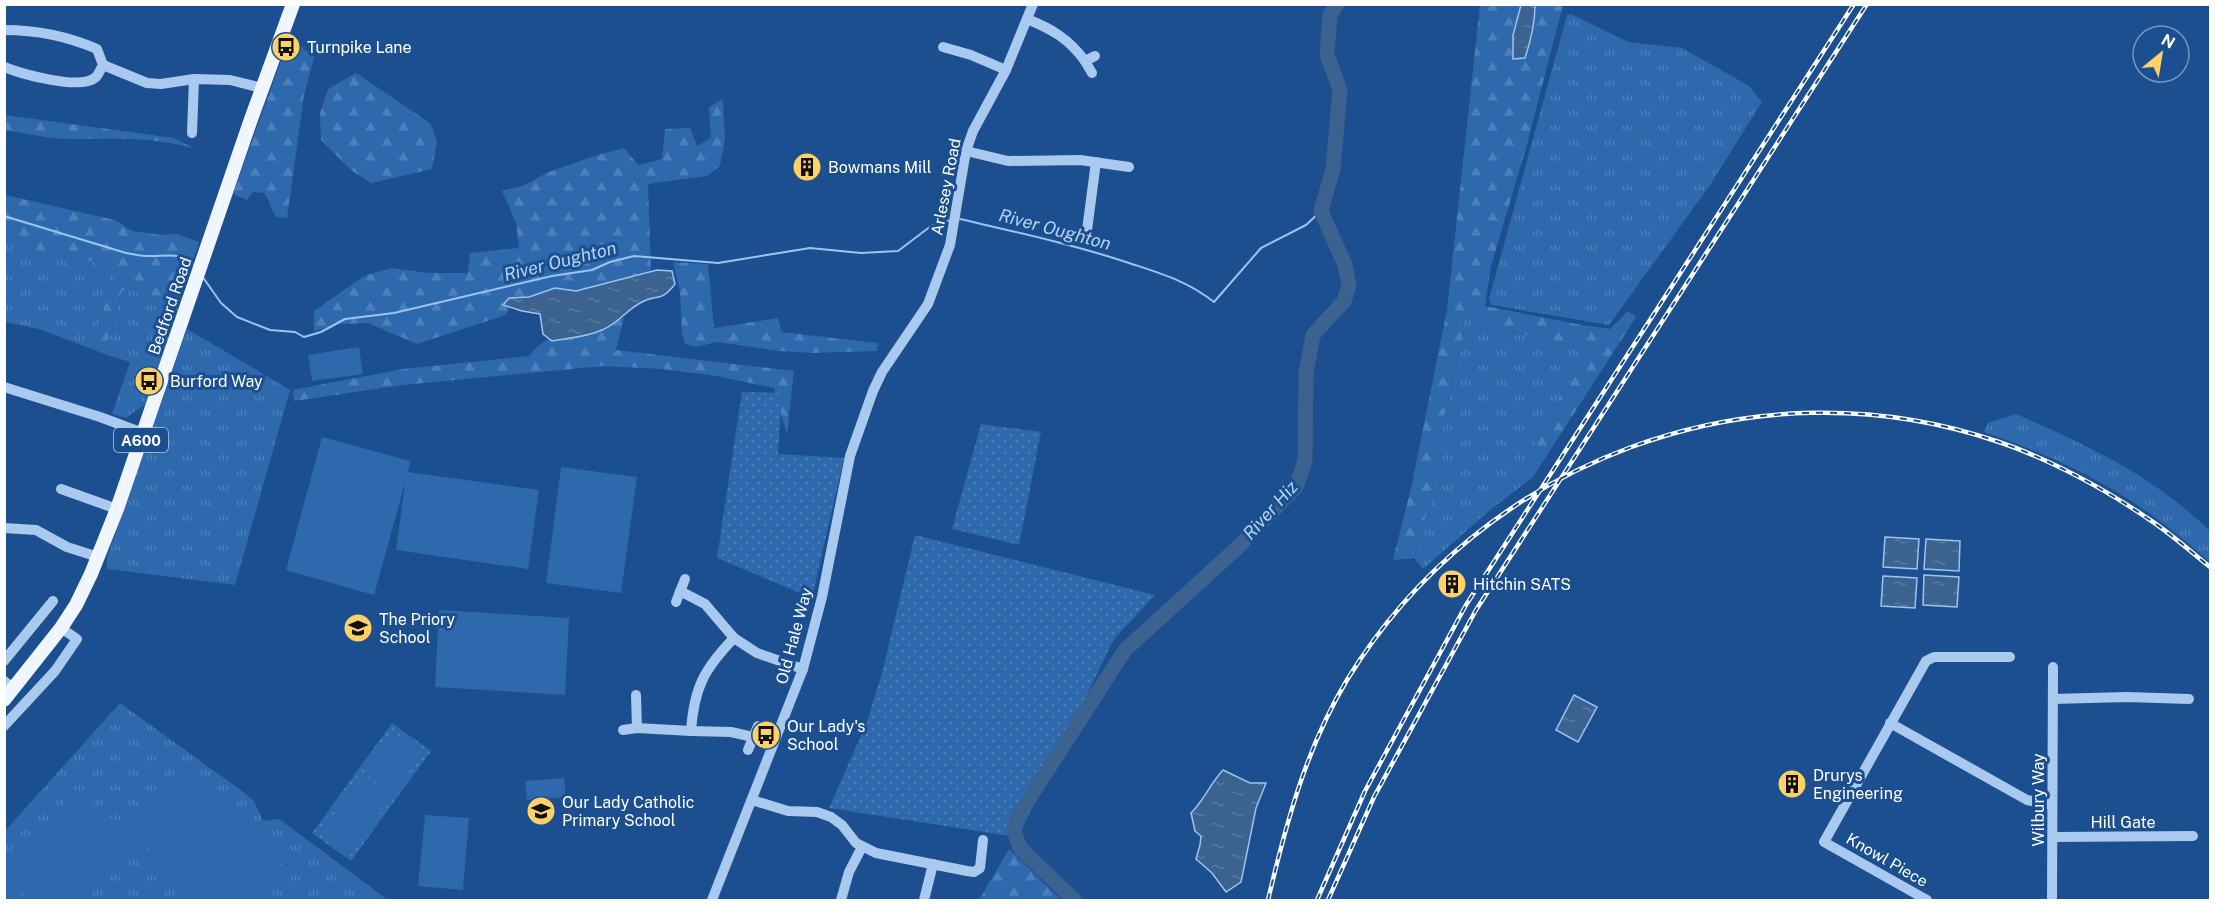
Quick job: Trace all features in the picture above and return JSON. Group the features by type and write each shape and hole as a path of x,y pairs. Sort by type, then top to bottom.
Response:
{"main road":[{"name":"Bedford Road","path":"4,700 10,685 61,628 76,605 98,557 117,510 293,4"}],"street":[{"name":"Arlesey Road","path":"882,372 925,308 933,292 950,245 966,150 973,131 1006,70 1034,4"},
{"path":"1027,19 1059,33 1090,58 1092,73"},
{"path":"4,30 30,30 77,41 97,49 103,65 147,82 161,84 194,78 230,80 262,88"},
{"path":"943,47 971,55 1006,70"},
{"path":"4,67 52,80 82,82 95,78 103,65"},
{"path":"192,133 194,78"},
{"path":"966,150 1008,161 1057,160 1129,167"},
{"path":"1087,230 1096,162"},
{"name":"Old Hale Way","path":"712,900 803,669 822,597 850,456 882,372"},
{"path":"4,387 143,433"},
{"path":"61,489 117,510"},
{"path":"4,528 36,530 67,547 98,557"},
{"path":"676,602 685,579"},
{"path":"680,591 705,604 734,638 757,653 803,669"},
{"path":"4,661 53,601"},
{"path":"4,726 55,671 77,639 61,628"},
{"path":"691,731 693,705 701,680 710,664 734,638"},
{"name":"Knowl Piece","path":"1927,900 1824,842 1890,723 1929,659 2010,657"},
{"name":"Wilbury Way","path":"2052,900 2053,667"},
{"path":"636,695 637,728"},
{"path":"2053,699 2189,699"},
{"path":"1890,723 2027,800 2052,805"},
{"path":"623,730 637,728 755,732 748,750"},
{"path":"752,800 788,811 817,812 831,817 842,825 862,847 883,855 974,872 980,868 983,840"},
{"name":"Hill Gate","path":"2053,837 2193,836"},
{"path":"842,900 849,872 862,847"},
{"path":"924,900 933,864"}],"green space":[{"path":"1480,5 1521,5 1513,35 1513,59 1525,58 1532,38 1535,5 1563,5 1526,148 1491,266 1485,306 1610,329 1628,311 1636,317 1533,477 1531,457 1550,411 1592,350 1484,325 1481,318 1465,315 1462,341 1441,431 1431,497 1414,558 1393,560 1411,488 1447,310"},
{"path":"1571,14 1628,42 1682,48 1749,86 1762,102 1710,185 1609,325 1492,305 1489,299 1567,15"},
{"path":"298,41 304,50 315,54 304,95 287,218 276,217 264,193 253,192 247,200 233,194 283,55"},
{"path":"356,73 430,123 437,141 432,169 371,183 351,170 321,140 320,113 328,89"},
{"path":"723,99 725,139 720,166 707,176 648,184 651,270 591,293 511,303 506,315 417,344 368,323 340,324 314,331 314,311 364,276 391,268 429,273 468,273 470,253 519,248 516,223 502,191 525,185 546,173 594,156 624,148 638,165 662,159 665,129 690,128 697,146 711,138 709,107"},
{"path":"5,115 174,138 195,149 148,140 62,139 5,130"},
{"path":"5,195 115,220 132,231 161,235 177,234 199,242 148,404 143,406 145,373 168,315 127,286 121,293 104,354 95,350 103,310 115,278 92,261 37,254 15,238 5,237"},
{"path":"4,237 15,238 37,254 92,261 116,278 103,310 95,350 39,329 5,322"},
{"path":"673,262 708,264 714,328 778,318 781,332 878,343 877,351 812,353 717,342 696,347 685,344 682,333 680,291"},
{"path":"127,286 169,315 146,373 142,396 143,406 126,418 112,414 130,362 104,354 121,293"},
{"path":"1465,314 1481,318 1484,325 1593,350 1550,411 1531,457 1533,477 1489,511 1423,569 1414,558 1431,497 1441,431 1462,341"},
{"path":"624,318 616,350 794,371 787,435 774,388 717,376 662,369 603,366 403,385 294,401 293,390 403,369 529,356 538,346 572,328"},
{"path":"187,329 290,390 235,585 107,569 107,558"},
{"path":"359,347 363,374 312,381 308,355"},
{"path":"742,392 782,393 778,454 844,458 812,598 717,558"},
{"path":"2016,414 2119,464 2188,511 2210,531 2210,563 2157,519 2111,488 2062,463 1984,432 1988,423"},
{"path":"981,424 1041,432 1019,545 952,529"},
{"path":"322,437 410,461 408,472 539,490 528,569 396,550 405,483 374,595 286,570"},
{"path":"561,467 637,477 621,593 546,583"},
{"path":"915,535 1155,595 1114,639 1019,835 1010,836 829,808 867,722 882,673"},
{"path":"439,610 569,618 565,695 435,687"},
{"path":"120,703 242,791 254,801 263,821 279,819 388,900 5,900 4,832"},
{"path":"392,723 431,751 351,861 312,833"},
{"path":"392,731 424,754 412,770 408,768 405,772 409,775 397,792 393,789 390,792 365,774 368,771 364,768 377,752 380,754 383,750 380,747"},
{"path":"177,771 283,861 250,900 209,900 132,835 75,900 30,900 5,880 5,870 77,789 126,830"},
{"path":"361,773 393,796 381,813 349,789"},
{"path":"564,778 566,797 527,800 525,781"},
{"path":"352,793 377,811 375,815 378,817 366,834 362,831 359,836 362,839 350,855 318,831 330,815 334,817 337,813 334,810 346,794 349,796"},
{"path":"425,815 469,818 463,890 418,886"},
{"path":"1009,849 1061,900 979,900"}],"water":[{"path":"1521,5 1535,5 1533,25 1525,58 1513,59 1513,35"},
{"path":"657,270 672,271 675,284 670,290 662,296 645,300 607,327 584,336 552,341 543,334 540,314 503,305 509,298 529,297 555,288 576,291"},
{"path":"1885,537 1919,539 1917,569 1883,567"},
{"path":"1926,539 1960,541 1959,571 1924,569"},
{"path":"1924,575 1959,577 1957,607 1923,605"},
{"path":"1883,576 1917,578 1915,608 1881,606"},
{"path":"1574,695 1597,707 1578,742 1556,730"},
{"path":"1223,770 1250,783 1266,783 1256,808 1241,882 1226,892 1212,873 1196,859 1201,836 1195,831 1191,813"}],"waterway":[{"name":"River Hiz","path":"1074,900 1020,848 1014,831 1018,816 1125,650 1237,548 1296,487 1305,461 1306,373 1313,335 1344,301 1349,285 1345,265 1321,211 1333,169 1340,90 1327,55 1330,15 1337,4"},
{"name":"River Oughton","path":"960,219 1064,244 1126,262 1183,283 1214,302 1261,248 1306,225 1321,211"},
{"name":"River Oughton","path":"4,216 126,253 143,256 179,256 195,266"},
{"name":"River Oughton","path":"202,276 221,303 237,317 270,330 295,332 304,337 321,332 345,319 394,313 552,276 592,270 610,262 634,256 718,263 810,248 861,253 898,251 931,226 951,220"}],"railway":[{"path":"1317,900 1365,791 1466,605 1854,4"},
{"path":"1328,900 1374,797 1476,610 1867,4"},
{"path":"1268,900 1290,815 1320,732 1347,680 1403,603 1471,538 1548,486 1631,447 1720,422 1813,413 1906,419 1999,442 2056,465 2131,507 2163,529 2210,567"}],"place":[{"name":"Turnpike Lane","path":"286,47"},
{"name":"Bowmans Mill","path":"807,167"},
{"name":"Burford Way","path":"149,381"},
{"name":"Hitchin SATS","path":"1452,584"},
{"name":"The Priory School","path":"358,628"},
{"name":"Our Lady's School","path":"766,735"},
{"name":"Drurys Engineering","path":"1792,784"},
{"name":"Our Lady Catholic Primary School","path":"541,811"}]}
